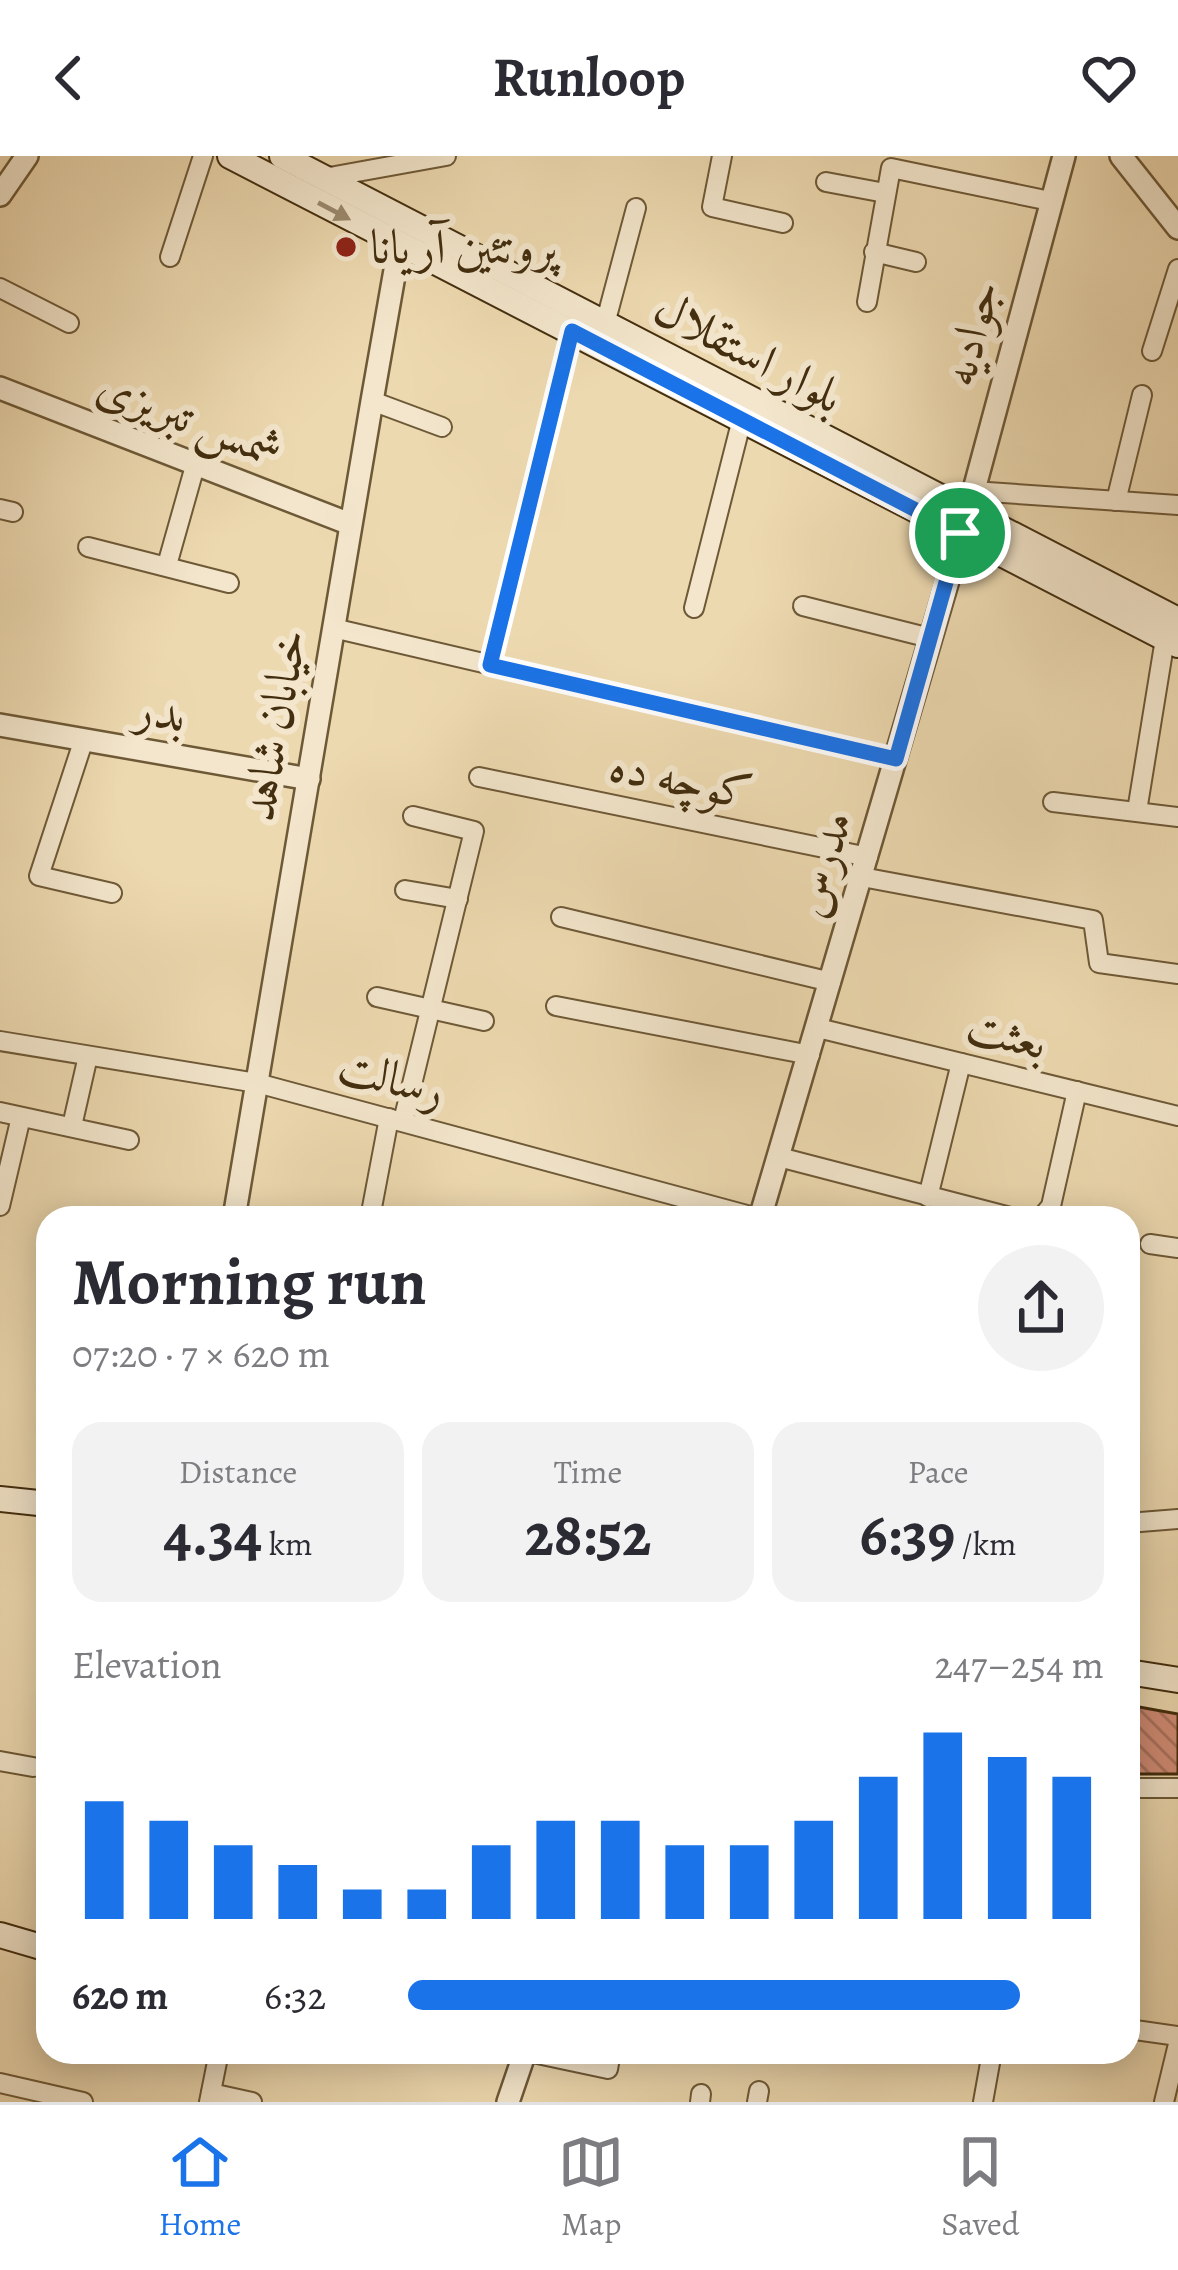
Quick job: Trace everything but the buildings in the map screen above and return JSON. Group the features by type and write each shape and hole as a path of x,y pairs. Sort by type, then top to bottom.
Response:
{"main road":[{"name":"بلوار استقلال","path":"230,156 742,419 967,512 1102,604 1175,637"},
{"name":"بلوار استقلال","path":"282,156 967,512 1175,637"},
{"path":"0,1499 36,1503"},
{"path":"1140,1674 1178,1681"},
{"path":"0,1935 36,1945"}],"street":[{"path":"0,195 27,156"},
{"path":"170,257 203,156"},
{"path":"324,178 359,164 446,156"},
{"path":"722,156 712,207 783,224"},
{"name":"جوادیه","path":"967,512 1064,156"},
{"path":"1121,156 1178,227"},
{"path":"867,302 891,168 1050,201"},
{"path":"826,182 885,194"},
{"path":"605,324 636,208"},
{"name":"خیابان شاهد","path":"237,1206 350,524 395,270 405,248"},
{"path":"874,252 916,262"},
{"path":"1152,351 1178,269"},
{"path":"0,288 69,323"},
{"path":"490,665 572,331"},
{"name":"شمس تبریزی","path":"0,388 350,524"},
{"path":"1116,501 1142,395"},
{"path":"372,401 442,427"},
{"path":"694,608 742,419"},
{"path":"167,566 195,466"},
{"path":"967,512 1116,501 1178,506"},
{"name":"مدرس","path":"763,1206 967,512"},
{"path":"88,547 229,583"},
{"path":"803,606 930,638"},
{"path":"333,628 896,759"},
{"path":"1137,811 1175,637"},
{"name":"بدر","path":"0,725 309,779"},
{"path":"82,742 39,876 112,893"},
{"name":"کوچه ده","path":"479,777 1093,920 1099,963 1178,974"},
{"path":"1053,802 1178,817"},
{"path":"373,1206 430,1010 474,831 413,816"},
{"path":"405,890 458,899"},
{"path":"560,917 831,982"},
{"path":"377,997 484,1021"},
{"path":"556,1006 810,1054"},
{"name":"بعثت","path":"818,1028 1178,1116"},
{"name":"رسالت","path":"0,1041 257,1083 715,1206"},
{"path":"72,1126 88,1056"},
{"path":"928,1197 961,1063"},
{"path":"1052,1206 1077,1091"},
{"path":"0,1112 129,1140"},
{"path":"0,1206 21,1117"},
{"path":"779,1157 928,1197 945,1206"},
{"path":"1150,1244 1178,1248"},
{"path":"1140,1522 1178,1519"},
{"path":"0,1761 32,1767"},
{"path":"1140,1787 1178,1788"},
{"path":"1140,2032 1178,2040 1164,2102"},
{"path":"217,2064 210,2097 252,2102"},
{"path":"508,2102 522,2064"},
{"path":"982,2102 990,2064"},
{"path":"0,2083 82,2102"}],"place":[{"name":"پروتئین آریانا","path":"346,247"}],"route":[{"path":"572,331 960,533 896,759 490,665 572,331"}]}
